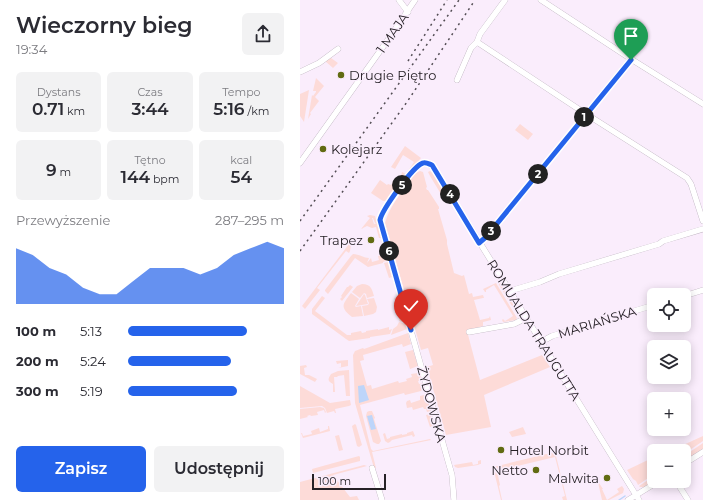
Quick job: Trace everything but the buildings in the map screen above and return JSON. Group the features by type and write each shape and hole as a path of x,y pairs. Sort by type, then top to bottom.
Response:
{"street":[{"path":"399,0 408,12"},
{"name":"1 MAJA","path":"300,163 415,0"},
{"path":"457,80 471,48 477,42 478,37 504,0"},
{"path":"540,0 631,60 703,104"},
{"path":"477,42 687,178 691,184 703,221"},
{"path":"300,72 319,63 338,49"},
{"path":"479,243 486,237 631,60"},
{"name":"ROMUALDA TRAUGUTTA","path":"426,163 433,167 638,498"},
{"name":"ŻYDOWSKA","path":"426,163 418,165 410,174 381,216 381,224 452,475 454,500"},
{"path":"510,291 703,229"},
{"path":"691,294 703,290"},
{"name":"MARIAŃSKA","path":"541,342 569,330 647,307"},
{"path":"469,332 514,324 526,318"},
{"path":"691,460 703,452"},
{"path":"372,468 382,500"},
{"path":"628,500 638,498 650,488"},
{"path":"680,488 688,500"}],"shaded area":[{"path":"331,58 338,63 333,68 325,61"},
{"path":"316,78 324,86 315,97 319,101 310,113 311,114 308,119 312,95 313,96 316,92 313,91"},
{"path":"309,90 304,122 300,116 300,94"},
{"path":"520,124 533,134 528,140 515,130"},
{"path":"405,146 421,158 404,177 401,176 402,172 406,174 414,162 403,155 395,169 391,167"},
{"path":"420,171 423,172 427,190 439,207 438,209 447,240 454,273 462,276 464,275 469,294 472,293 473,297 483,295 484,298 474,300 480,320 489,318 490,316 491,320 483,322 483,326 467,331 480,380 542,355 550,367 484,395 491,427 446,435 427,367 433,365 428,348 421,350 385,223 387,216 397,198 413,176"},
{"path":"430,171 435,175 450,199 449,201 444,199 428,172"},
{"path":"395,179 399,182 386,201 383,201 371,193 380,180 387,185 391,185"},
{"path":"367,216 375,216 377,223 381,238 379,238 376,227 372,228 367,226 361,229 370,218"},
{"path":"352,240 349,253 346,251 317,288 320,290 305,309 302,306"},
{"path":"353,254 369,258 367,263 371,258 372,262 379,260 378,256 386,254 388,260 368,267 355,258 328,294 325,290"},
{"path":"388,262 392,277 389,278 384,263"},
{"path":"497,279 499,280 520,315 518,316"},
{"path":"496,283 517,318 516,320 503,322 503,319 505,321 513,316 494,285 486,290 486,292 483,289"},
{"path":"362,284 369,286 372,289 374,296 367,298 366,294 364,293 360,298 352,292 357,286"},
{"path":"350,285 353,287 342,301 340,299 342,297 341,296"},
{"path":"351,293 359,299 355,306 361,306 363,316 352,317 345,311 344,303"},
{"path":"364,294 368,304 356,306"},
{"path":"322,296 325,298 315,311 347,335 361,331 362,333 389,327 389,330 392,329 390,334 349,341 312,314 312,309"},
{"path":"398,297 406,323 399,321 400,317 394,298"},
{"path":"374,298 377,307 376,312 364,316 362,306 368,305 369,303 367,299"},
{"path":"399,322 406,324 407,329 391,335 393,329"},
{"path":"408,333 411,344 403,347 402,344 363,355 364,360 360,361 367,386 371,385 372,389 398,381 399,383 407,381 406,379 412,377 411,374 420,373 422,380 418,381 419,384 423,383 424,389 405,395 404,393 360,405 371,449 373,451 431,440 372,452 376,468 374,468 355,403 353,355 355,351"},
{"path":"413,350 418,366 410,369 405,352"},
{"path":"348,360 348,366 338,368 341,367 341,363 337,364 336,361"},
{"path":"306,365 307,367 304,368 305,375 309,375 317,379 315,382 300,374 300,366"},
{"path":"349,370 350,396 346,396 344,375 334,377 335,392 333,392 333,384 329,380 331,374 338,371"},
{"path":"300,386 330,403 350,400 351,405 335,409 336,413 334,411 327,413 325,408 322,406 300,408"},
{"path":"420,396 427,396 431,411 427,412 423,407 413,410 412,407 407,408 407,401 410,400 411,403 420,400"},
{"path":"324,408 325,413 324,410 317,412 318,415 310,415 300,419 300,409"},
{"path":"372,411 375,418 374,419 381,441 379,444 373,442 366,416 367,412"},
{"path":"431,414 435,425 430,427 426,415"},
{"path":"355,424 362,445 359,447 357,446 352,426"},
{"path":"328,426 330,431 303,438 301,433 303,436 312,434 311,431 319,428 320,432 328,429"},
{"path":"523,427 526,434 512,437 509,432"},
{"path":"413,431 415,436 413,437 412,435 392,440 388,443 385,441 383,434 385,433 387,439"},
{"path":"339,435 343,450 339,451 335,436"},
{"path":"703,436 703,441 691,449 691,444 685,444"},
{"path":"703,443 703,449 691,457 691,451"},
{"path":"555,452 567,500 563,500 562,497 565,496 555,457 497,471 501,500 493,467"},
{"path":"359,456 360,461 313,473 312,469"},
{"path":"481,460 481,464 478,465 458,468 454,465 472,462 473,465 478,464 478,461"},
{"path":"647,460 647,479 638,485 627,470"},
{"path":"364,465 367,466 333,475 350,497 357,496 359,500 300,500 300,482"},
{"path":"597,478 603,489 607,500 602,500"},
{"path":"647,481 647,486 644,488 639,486"},
{"path":"622,486 624,489 623,493 607,500 619,492 617,489"}],"water":[{"path":"364,385 369,400 359,403 358,386"},
{"path":"372,415 376,429 371,430 367,416"}],"waterway":[{"path":"619,500 625,496"}],"railway":[{"path":"408,61 447,0"},
{"path":"300,221 459,0"},
{"path":"300,251 407,102 475,0"}],"place":[{"name":"Drugie Piętro","path":"341,75"},
{"name":"Kolejarz","path":"323,149"},
{"name":"Trapez","path":"371,240"},
{"name":"Hotel Norbit","path":"501,450"},
{"name":"Netto","path":"536,470"},
{"name":"Malwita","path":"607,478"}],"route":[{"path":"411,330 380,220 390,202 414,169 423,163 432,165 479,243 486,237 631,60"}]}
